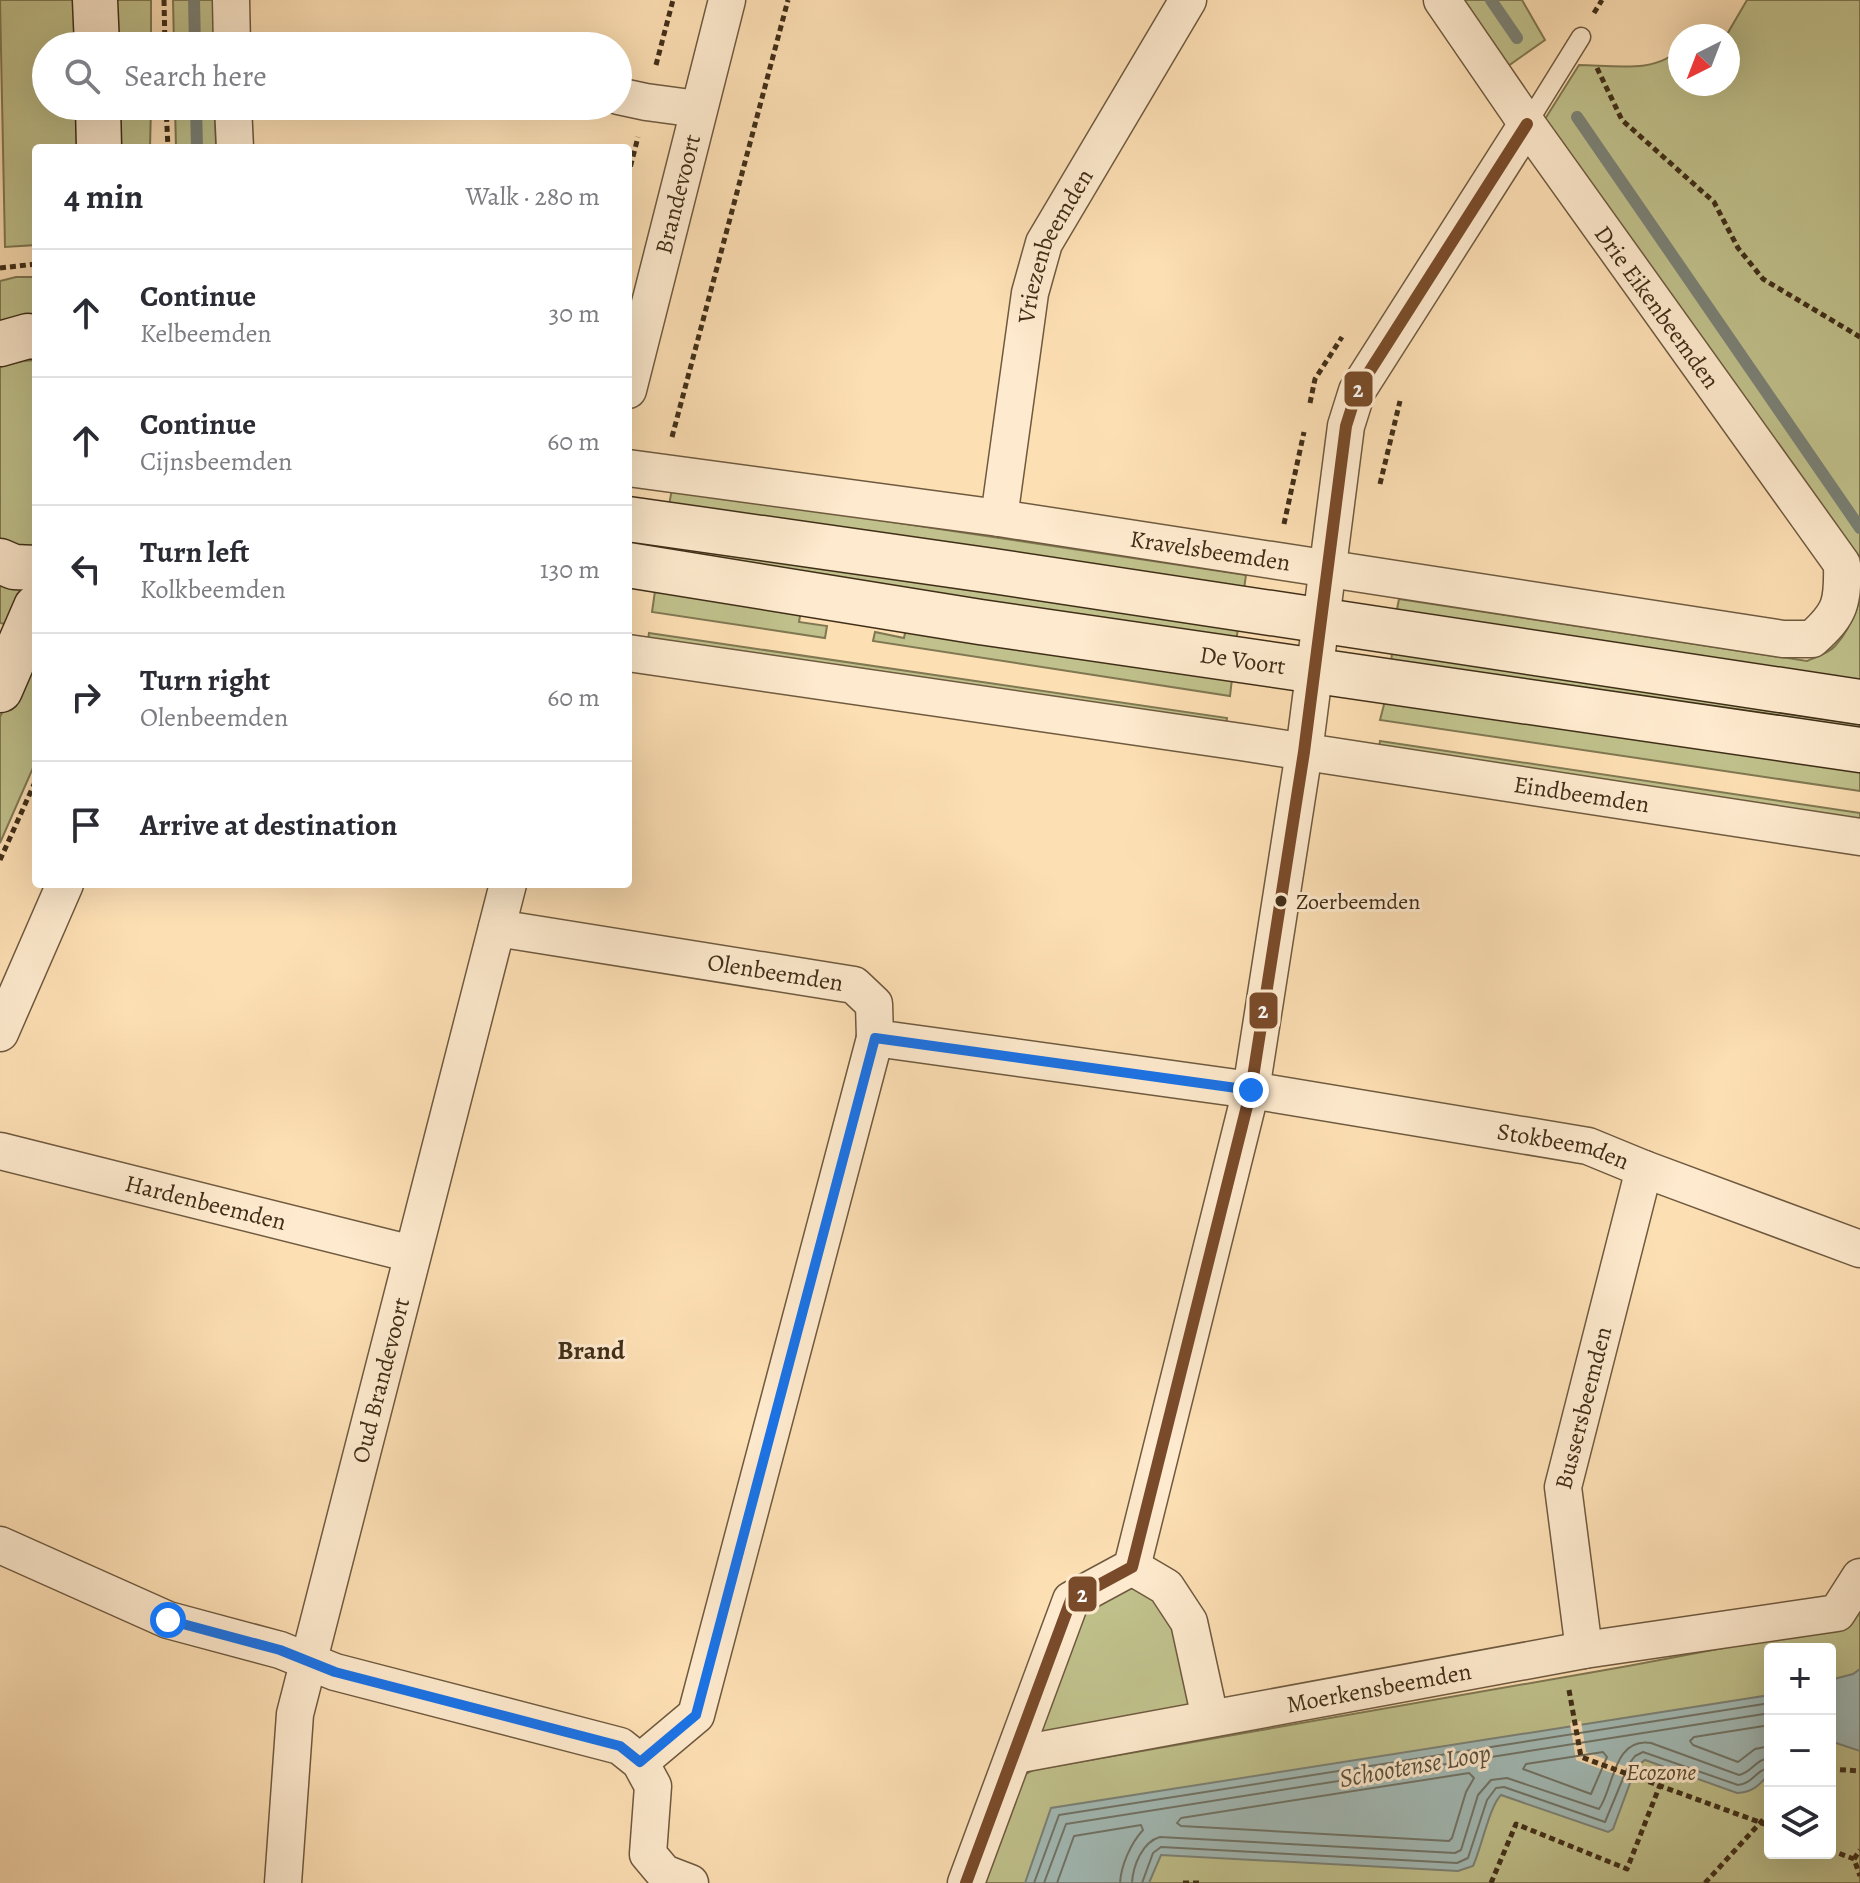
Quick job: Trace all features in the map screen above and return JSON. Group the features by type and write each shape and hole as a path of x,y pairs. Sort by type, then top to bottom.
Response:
{"street":[{"path":"95,0 96,32"},
{"path":"231,0 232,32"},
{"name":"Brandevoort","path":"632,374 727,0"},
{"name":"Vriezenbeemden","path":"999,518 1030,293 1044,243 1188,0"},
{"name":"Drie Eikenbeemden","path":"1442,0 1527,124 1842,564 1843,594 1832,621"},
{"path":"632,99 698,109"},
{"path":"98,120 99,144"},
{"path":"234,120 235,144"},
{"path":"966,1883 1071,1600 1132,1567 1251,1090 1304,752 1346,426 1357,391 1527,124"},
{"path":"0,344 32,336"},
{"name":"Kravelsbeemden","path":"645,471 999,518 1783,639 1812,639 1832,621"},
{"path":"632,520 1860,702"},
{"path":"0,561 14,567 32,568"},
{"name":"De Voort","path":"632,566 980,622 1860,750"},
{"path":"0,690 32,616"},
{"path":"632,654 1304,752"},
{"name":"Eindbeemden","path":"1304,752 1860,837"},
{"path":"0,1033 63,888"},
{"name":"Oud Brandevoort","path":"283,1883 295,1714 507,888"},
{"name":"Olenbeemden","path":"497,928 854,985 874,1004 875,1038"},
{"path":"640,1762 696,1715 875,1038 1251,1090"},
{"name":"Stokbeemden","path":"1251,1090 1588,1146 1860,1249"},
{"name":"Hardenbeemden","path":"0,1151 412,1254"},
{"name":"Bussersbeemden","path":"1584,1650 1563,1487 1644,1169"},
{"path":"0,1545 168,1620 280,1650 335,1672 620,1746 640,1762 653,1786 648,1854 664,1873 690,1883"},
{"path":"1132,1567 1166,1587 1189,1622 1210,1718"},
{"name":"Moerkensbeemden","path":"1015,1755 1584,1650 1837,1613 1860,1577"}],"lane":[{"path":"1527,124 1581,37"}],"path":[{"path":"164,0 165,32"},
{"path":"645,471 788,0"},
{"path":"1581,37 1622,120 1714,202 1738,248 1763,279 1860,337"},
{"path":"167,120 168,144"},
{"path":"0,268 32,264"},
{"path":"1378,493 1397,405 1405,392"},
{"path":"0,860 32,789"},
{"path":"1570,1695 1581,1757 1764,1823"},
{"path":"1836,1769 1860,1771"},
{"path":"1491,1883 1516,1824 1627,1869 1660,1784"},
{"path":"1705,1883 1764,1819"},
{"path":"1854,1859 1860,1850"},
{"path":"1836,1852 1854,1859"},
{"path":"1854,1859 1860,1876"},
{"path":"1183,1883 1201,1883"}],"green space":[{"path":"0,0 83,0 84,32 32,32 32,120 86,120 87,144 32,144 32,245 5,247"},
{"path":"105,0 151,0 151,32 106,32"},
{"path":"173,0 214,0 214,32 174,32"},
{"path":"1462,0 1522,0 1545,40 1508,66"},
{"path":"1747,0 1860,0 1860,695 1394,624 1399,599 1807,661 1832,648 1848,627 1858,596 1859,562 1545,119 1579,65 1647,65 1668,58 1668,96 1740,96 1740,24 1733,24"},
{"path":"108,120 151,120 150,144 109,144"},
{"path":"175,120 215,120 216,144 176,144"},
{"path":"32,277 32,319 0,323 0,281"},
{"path":"32,360 32,548 0,540 0,367"},
{"path":"672,489 1246,575 1242,603 667,516"},
{"path":"663,536 1239,624 1235,646 660,561"},
{"path":"656,584 802,605 799,622 827,626 825,638 652,612"},
{"path":"0,585 28,590 15,626 0,623"},
{"path":"908,619 1233,670 1230,696 873,641 875,632 904,638"},
{"path":"649,633 1227,718 1225,731 647,647"},
{"path":"1393,644 1860,714 1860,743 1390,672"},
{"path":"26,659 32,660 32,770 0,843 0,717"},
{"path":"1387,693 1860,764 1860,791 1380,720"},
{"path":"1380,741 1860,813 1860,828 1378,755"},
{"path":"1132,1584 1155,1597 1175,1627 1193,1707 1037,1735 1083,1611"},
{"name":"Ecozone","path":"1860,1600 1860,1883 979,1883 1022,1776 1033,1770 1834,1627"}],"water":[{"path":"1860,1669 1860,1751 1836,1743 1836,1678"},
{"name":"Schootense Loop","path":"1764,1696 1764,1779 1752,1789 1737,1793 1645,1760 1636,1767 1613,1829 1608,1832 1501,1795 1493,1808 1473,1866 1458,1871 1161,1855 1149,1883 1025,1883 1051,1808"}],"pier":[{"path":"1581,1721 1586,1752 1638,1771 1634,1781 1576,1760 1570,1723"}],"waterway":[{"path":"194,0 195,32"},
{"path":"1491,0 1517,38"},
{"path":"1577,117 1860,528"},
{"path":"196,120 197,144"}],"transit line":[{"name":"2","path":"966,1883 1071,1600 1132,1567 1251,1090 1304,752 1346,426 1357,391 1527,124"}],"place":[{"name":"Zoerbeemden","path":"1281,901"}],"district":[{"name":"Brand","path":"591,1350"}],"route":[{"path":"168,1620 280,1650 335,1672 620,1746 640,1762 696,1715 875,1038 1251,1090"}]}
